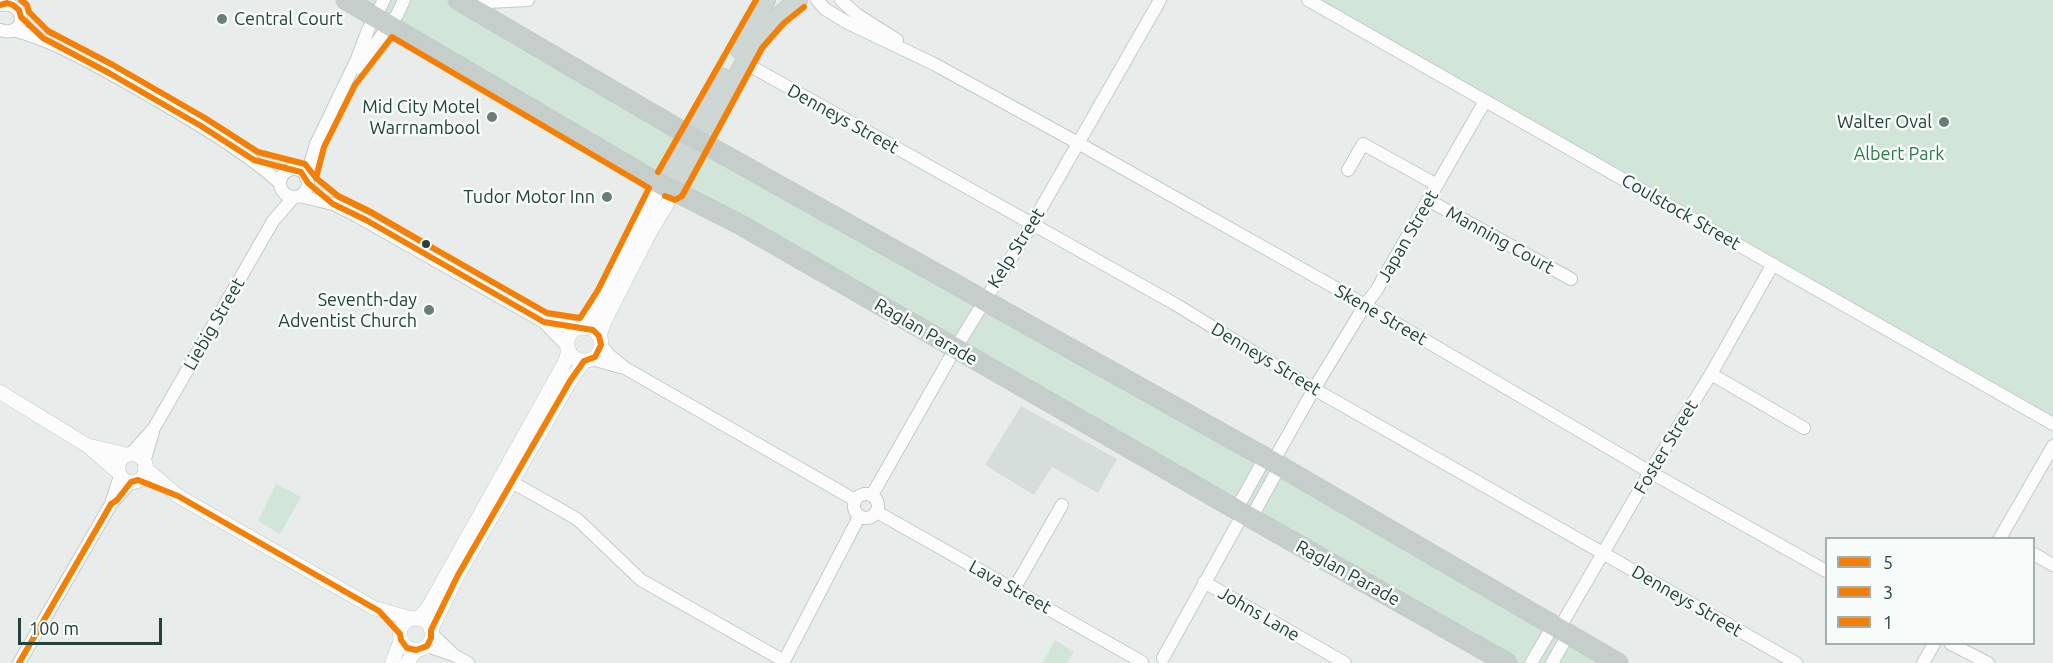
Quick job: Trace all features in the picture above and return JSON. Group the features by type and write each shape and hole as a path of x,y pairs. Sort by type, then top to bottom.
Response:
{"highway":[{"name":"Raglan Parade","path":"346,0 383,14 668,188 741,225 1507,663"},
{"path":"460,1 695,138 1273,462 1618,663"}],"main road":[{"path":"668,188 740,60 766,0"},
{"path":"740,60 785,6"}],"street":[{"path":"296,196 305,191 316,144 383,14 404,0"},
{"path":"460,1 528,0"},
{"name":"Skene Street","path":"817,0 832,14"},
{"name":"Skene Street","path":"841,0 856,14 934,64"},
{"name":"Kelp Street","path":"872,495 984,299 1032,224 1160,0"},
{"name":"Coulstock Street","path":"1308,0 2053,424"},
{"path":"4,3 21,10 43,38"},
{"name":"Skene Street","path":"785,6 807,4 816,6 934,64 1365,305 1650,472 1825,570"},
{"path":"5,33 20,24 21,10"},
{"path":"5,33 43,38 110,73 254,160 281,186 286,195 333,204 366,220 544,322 575,358 625,368"},
{"name":"Denneys Street","path":"740,60 1175,304 1314,389 1796,663"},
{"name":"Japan Street","path":"1166,660 1204,582 1314,389 1365,305 1376,291 1485,101"},
{"path":"281,186 282,175 291,170 316,144"},
{"path":"1348,170 1363,144 1437,185"},
{"path":"254,160 301,172 333,204"},
{"name":"Liebig Street","path":"273,221 281,186"},
{"path":"407,663 427,640 458,574 508,479 564,364 570,336 582,328 603,302 668,188"},
{"path":"392,663 405,622 416,619 428,608 570,381 588,360 598,353 601,343 600,334 605,320 649,234 668,188"},
{"name":"Liebig Street","path":"19,663 111,504 117,500 133,474 154,428 273,221 296,196"},
{"name":"Manning Court","path":"1428,200 1571,279"},
{"name":"Foster Street","path":"1560,630 1773,264"},
{"path":"544,322 582,328 596,333 609,355 625,368 855,500"},
{"path":"1711,374 1804,428"},
{"path":"0,392 133,474 178,495 379,611 426,622 427,640"},
{"name":"Liebig Street","path":"130,455 154,428"},
{"path":"88,446 139,456 133,474"},
{"path":"2003,537 2053,446"},
{"path":"130,455 124,457 118,464 133,474"},
{"name":"Japan Street","path":"1243,514 1273,462"},
{"path":"508,479 577,519 642,580 783,662 859,517"},
{"path":"860,495 872,495 877,500 877,512 871,518 859,517 854,511 855,500 860,495"},
{"path":"1014,589 1062,505"},
{"name":"Lava Street","path":"877,512 1142,662"},
{"path":"2035,555 2053,565"},
{"name":"Johns Lane","path":"1204,582 1345,663"},
{"path":"379,611 401,637 407,648 427,640"},
{"path":"1531,663 1560,630"},
{"path":"1552,663 1560,630"},
{"path":"427,640 468,663"},
{"path":"1923,663 1933,645"},
{"path":"1953,645 1988,663"},
{"path":"1142,662 1153,655 1166,660"}],"shaded area":[{"path":"1021,406 1117,459 1098,493 1052,467 1034,495 985,465"}],"green space":[{"path":"346,0 458,0 1618,663 1507,663"},
{"name":"Albert Park","path":"1318,0 2053,0 2053,419"},
{"path":"276,484 301,497 280,534 258,521"},
{"path":"1055,640 1074,652 1067,663 1042,663"}],"transit line":[{"name":"1","path":"21,0 27,5 29,12 48,31 205,118 258,152 305,164 316,178 338,196 421,241"},
{"name":"3","path":"658,172 756,0"},
{"name":"5","path":"0,5 7,3 13,5 19,10 21,17 43,38 201,126 254,160 301,172 308,183 333,204 366,220 544,322 593,330 599,336 601,345 595,357 584,361 570,381 458,575 431,630 431,638 427,646 416,650 407,648 400,634 379,611 178,496 138,480 131,482 111,504 19,663"},
{"name":"3","path":"665,196 675,200 682,196 762,48 784,23 804,7"},
{"name":"3","path":"392,37 649,188 598,290 580,318 547,313 338,196 316,178 324,147 355,85 392,37"}],"place":[{"name":"Central Court","path":"222,19"},
{"name":"Mid City Motel Warrnambool","path":"492,117"},
{"name":"Walter Oval","path":"1944,122"},
{"name":"Tudor Motor Inn","path":"607,197"},
{"name":"Seventh-day Adventist Church","path":"429,310"}]}
